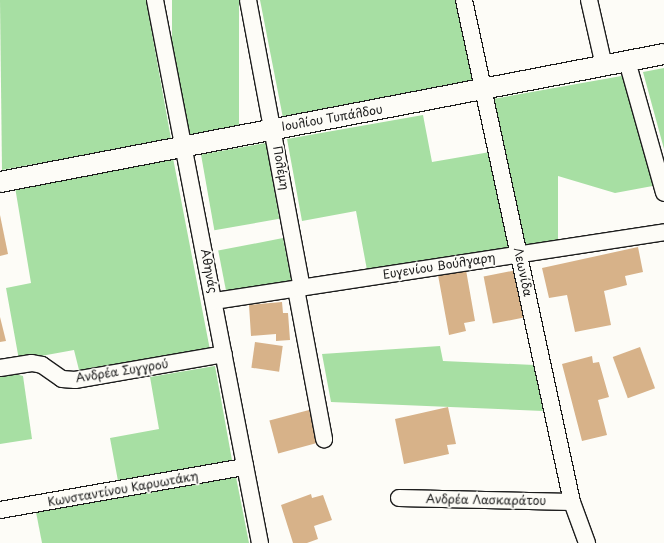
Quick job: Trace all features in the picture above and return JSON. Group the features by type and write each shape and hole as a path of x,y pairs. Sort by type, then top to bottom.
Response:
{"street":[{"name":"Αθηνάς","path":"156,0 215,301 260,543"},
{"name":"Πολέμη","path":"248,0 274,129 324,439"},
{"name":"Λεωνίδα","path":"464,0 572,502 587,543"},
{"path":"589,0 604,66"},
{"name":"Ιουλίου Τυπάλδου","path":"0,182 664,54"},
{"path":"628,61 664,193"},
{"name":"Ευγενίου Βούλγαρη","path":"215,301 299,289 519,253 664,232"},
{"name":"Ανδρέα Συγγρού","path":"0,368 32,363 42,365 62,379 75,380 224,354"},
{"name":"Κωνσταντίνου Καρυωτάκη","path":"0,510 245,467"},
{"name":"Ανδρέα Λασκαράτου","path":"399,498 572,502"}],"green space":[{"path":"0,0 146,0 171,139 2,170"},
{"path":"172,0 239,0 239,136 172,136"},
{"path":"260,0 457,0 474,83 283,118"},
{"path":"664,68 664,149 643,72"},
{"path":"627,75 658,185 615,193 558,176 558,240 524,245 493,99"},
{"path":"423,115 432,162 490,152 511,247 367,270 356,211 302,221 287,139"},
{"path":"266,143 279,219 214,230 201,154"},
{"path":"173,158 210,350 80,374 74,350 19,360 6,288 31,283 15,187"},
{"path":"283,238 291,281 227,294 218,251"},
{"path":"440,346 443,361 534,365 543,411 331,402 322,354"},
{"path":"215,366 232,460 118,481 110,438 159,429 150,377"},
{"path":"12,373 23,376 32,439 0,444 0,374"},
{"path":"236,477 249,543 42,543 36,512"}],"building":[{"path":"0,215 8,254 0,256"},
{"path":"638,247 643,272 625,276 627,285 604,291 611,325 575,332 567,295 549,298 542,268"},
{"path":"466,270 475,321 464,323 466,331 449,335 438,275"},
{"path":"517,270 526,317 493,324 484,276"},
{"path":"282,302 283,313 288,313 290,340 276,341 276,334 251,336 249,305"},
{"path":"0,317 6,341 0,342"},
{"path":"255,342 283,346 279,372 251,368"},
{"path":"640,347 655,388 628,398 613,357"},
{"path":"592,356 593,363 599,362 609,397 598,400 607,435 582,441 562,364"},
{"path":"448,407 456,444 447,445 449,454 404,464 395,419"},
{"path":"309,410 318,443 278,453 269,421"},
{"path":"311,494 312,498 323,495 332,520 314,526 318,539 307,543 293,543 281,505"}]}
